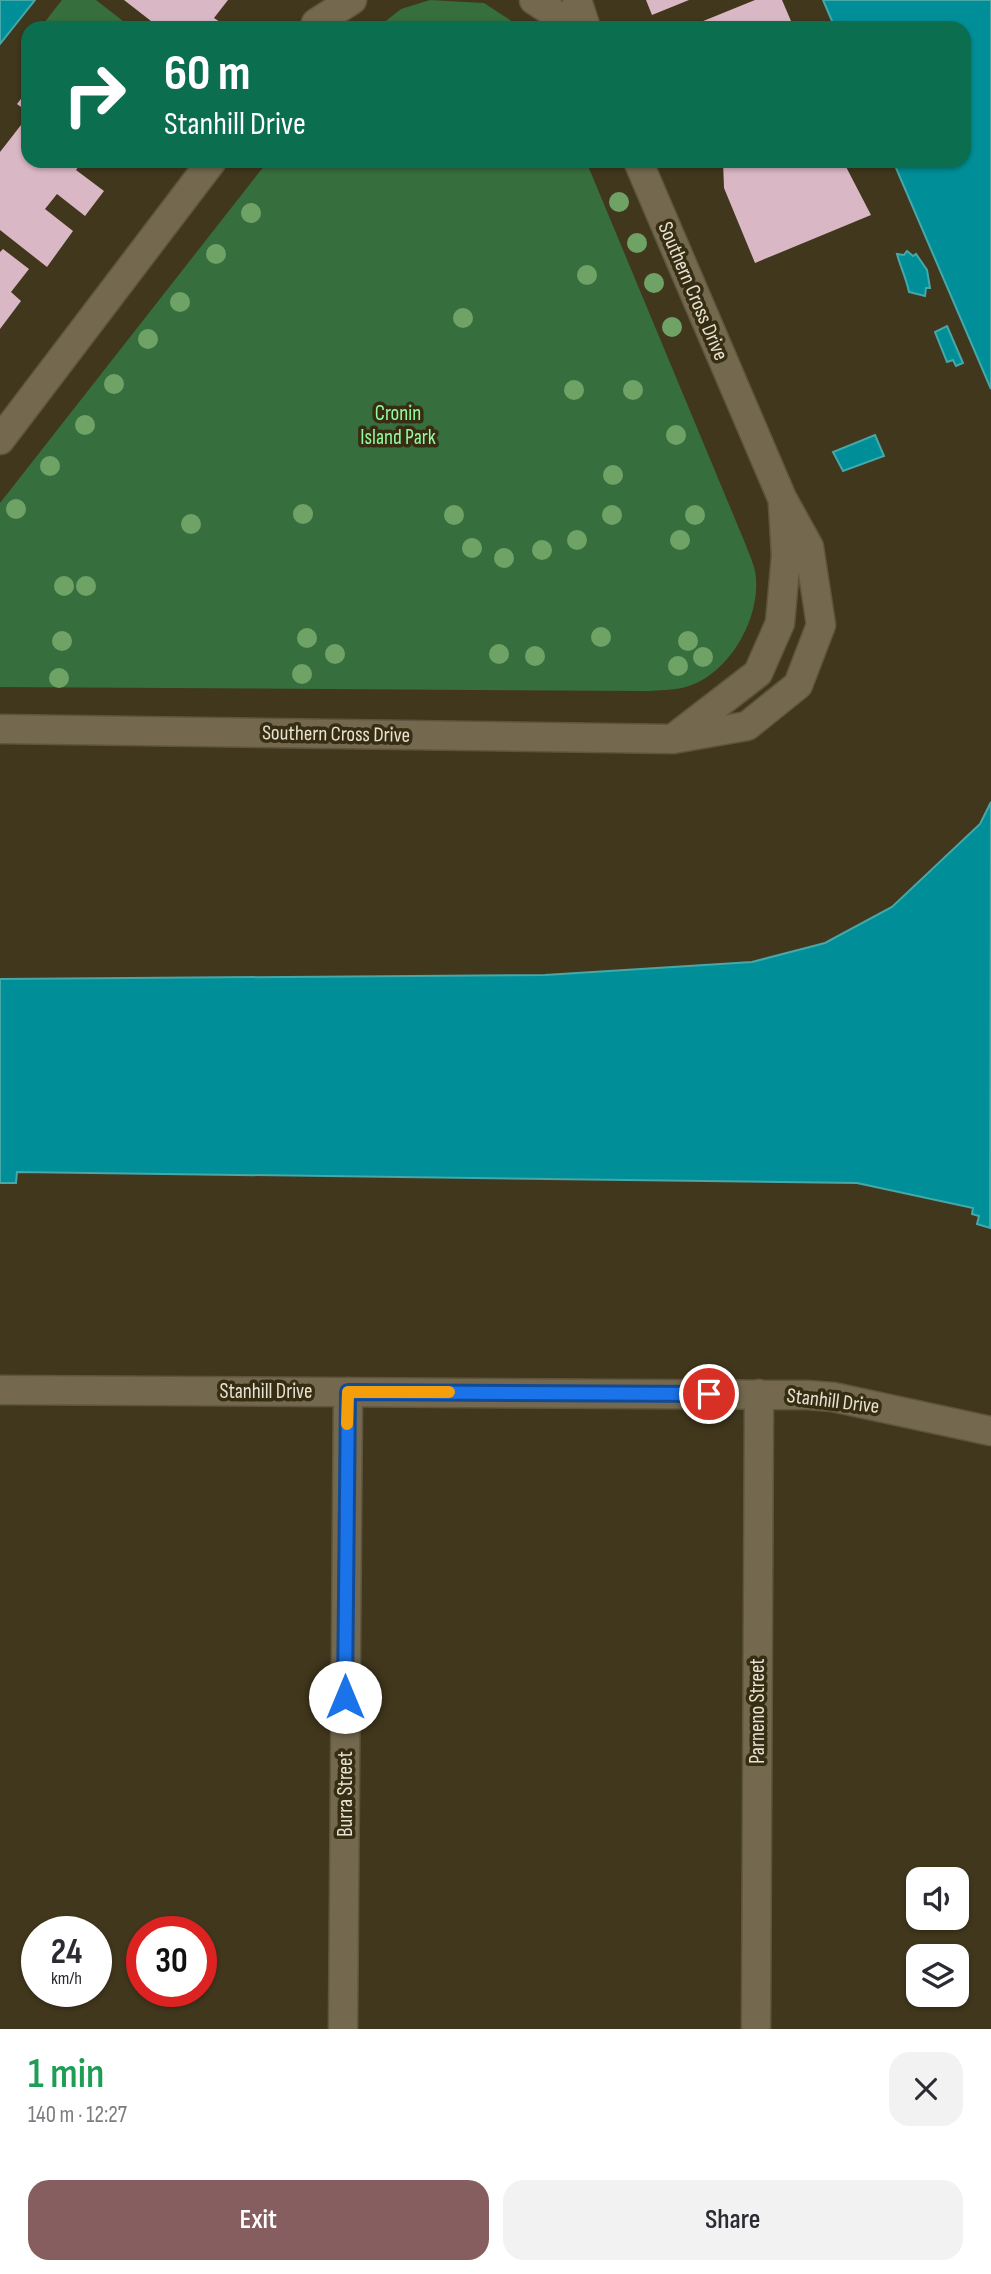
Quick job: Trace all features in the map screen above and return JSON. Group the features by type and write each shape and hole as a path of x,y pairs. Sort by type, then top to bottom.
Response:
{"street":[{"path":"317,21 333,0"},
{"path":"320,21 352,0"},
{"path":"534,0 554,13 560,21"},
{"path":"577,0 584,21"},
{"path":"0,440 207,168"},
{"name":"Southern Cross Drive","path":"0,729 673,738 747,726 798,685 821,625 809,547 782,498 641,168"},
{"name":"Southern Cross Drive","path":"673,738 758,673 780,623 786,556 782,498"},
{"name":"Stanhill Drive","path":"0,1390 833,1396 991,1430"},
{"name":"Burra Street","path":"343,2029 348,1392"},
{"name":"Parneno Street","path":"755,2029 759,1394"}],"green space":[{"path":"62,0 96,0 123,21 46,21"},
{"path":"430,0 484,3 511,21 386,21 401,9"},
{"name":"Cronin Island Park","path":"263,168 589,168 745,543 755,570 755,596 746,630 726,661 713,673 682,688 649,691 0,687 0,503"}],"water":[{"path":"0,0 35,0 0,44"},
{"path":"823,0 991,0 991,389 896,168 971,168 971,21 832,21"},
{"path":"907,251 913,256 916,254 927,270 930,288 926,288 925,296 909,292 897,254 904,255"},
{"path":"947,326 963,363 956,366 953,360 947,362 935,332"},
{"path":"875,435 884,456 843,471 833,452"},
{"path":"991,802 990,1228 977,1224 979,1216 972,1214 973,1208 857,1183 17,1172 16,1183 0,1183 0,979 545,975 752,962 825,943 892,907 980,824"}],"building":[{"path":"124,0 228,0 214,18 218,21 151,21"},
{"path":"646,0 689,0 652,15"},
{"path":"755,0 782,0 791,21 703,21"},
{"path":"21,125 21,168 78,168 76,170 104,191 85,216 57,194 45,209 73,231 47,267 0,230 0,152"},
{"path":"723,168 847,168 871,215 755,263 724,188"},
{"path":"3,249 29,269 11,292 21,301 0,329 0,252"}],"slow traffic":[{"path":"347,1424 348,1392 449,1392"}],"route":[{"path":"345,1697 348,1392 709,1394"}]}
